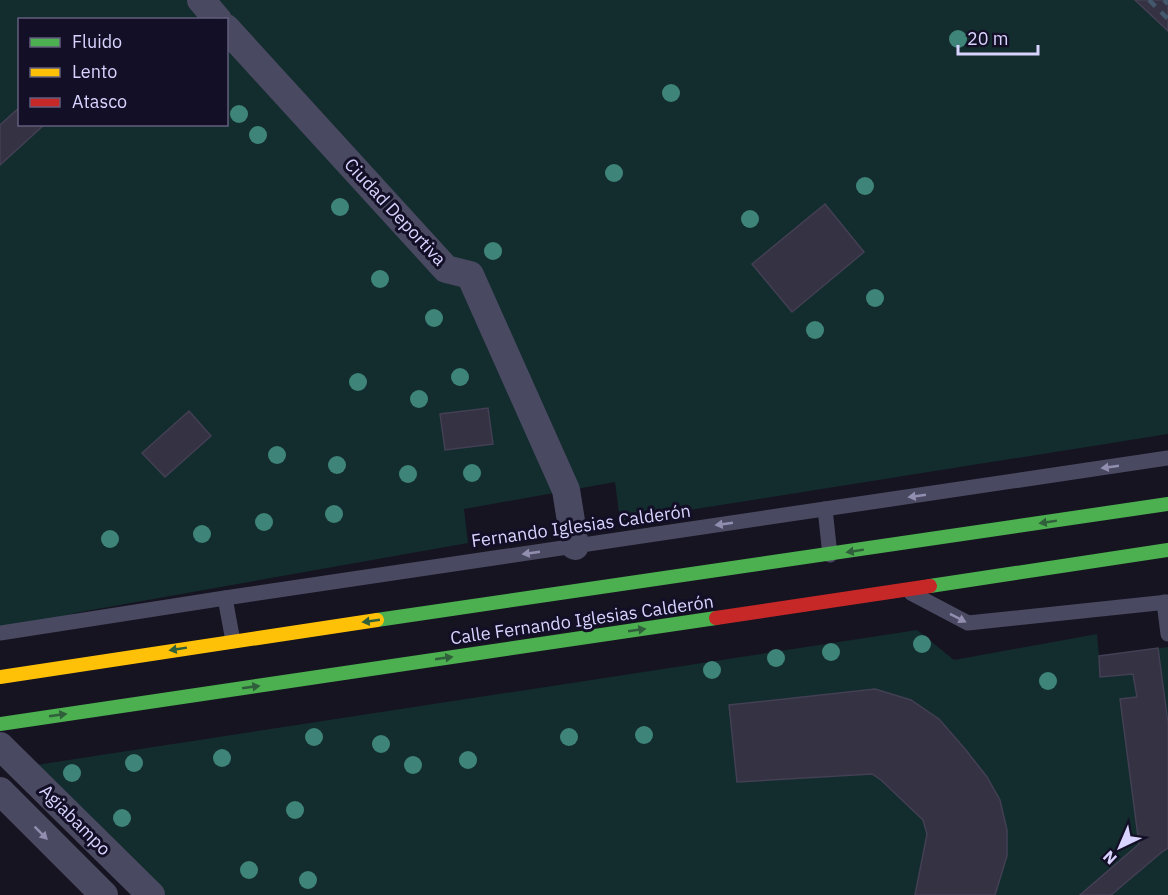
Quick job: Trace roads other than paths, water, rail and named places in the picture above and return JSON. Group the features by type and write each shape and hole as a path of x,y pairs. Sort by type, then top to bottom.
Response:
{"street":[{"path":"201,0 217,18"},
{"name":"Ciudad Deportiva","path":"228,30 446,269 470,275 567,490 575,546"},
{"name":"Calle Fernando Iglesias Calderón","path":"0,676 1168,504"},
{"name":"Calle Fernando Iglesias Calderón","path":"0,724 1168,550"},
{"name":"Agiabampo","path":"0,746 151,895"},
{"name":"Agiabampo","path":"0,791 104,895"}],"lane":[{"name":"Fernando Iglesias Calderón","path":"0,633 1168,458"},
{"path":"825,509 830,555"},
{"path":"906,590 968,623 1166,602 1168,634"},
{"path":"225,598 233,641"}],"railway":[{"path":"1149,0 1168,19"},
{"path":"1164,0 1168,4"}]}
